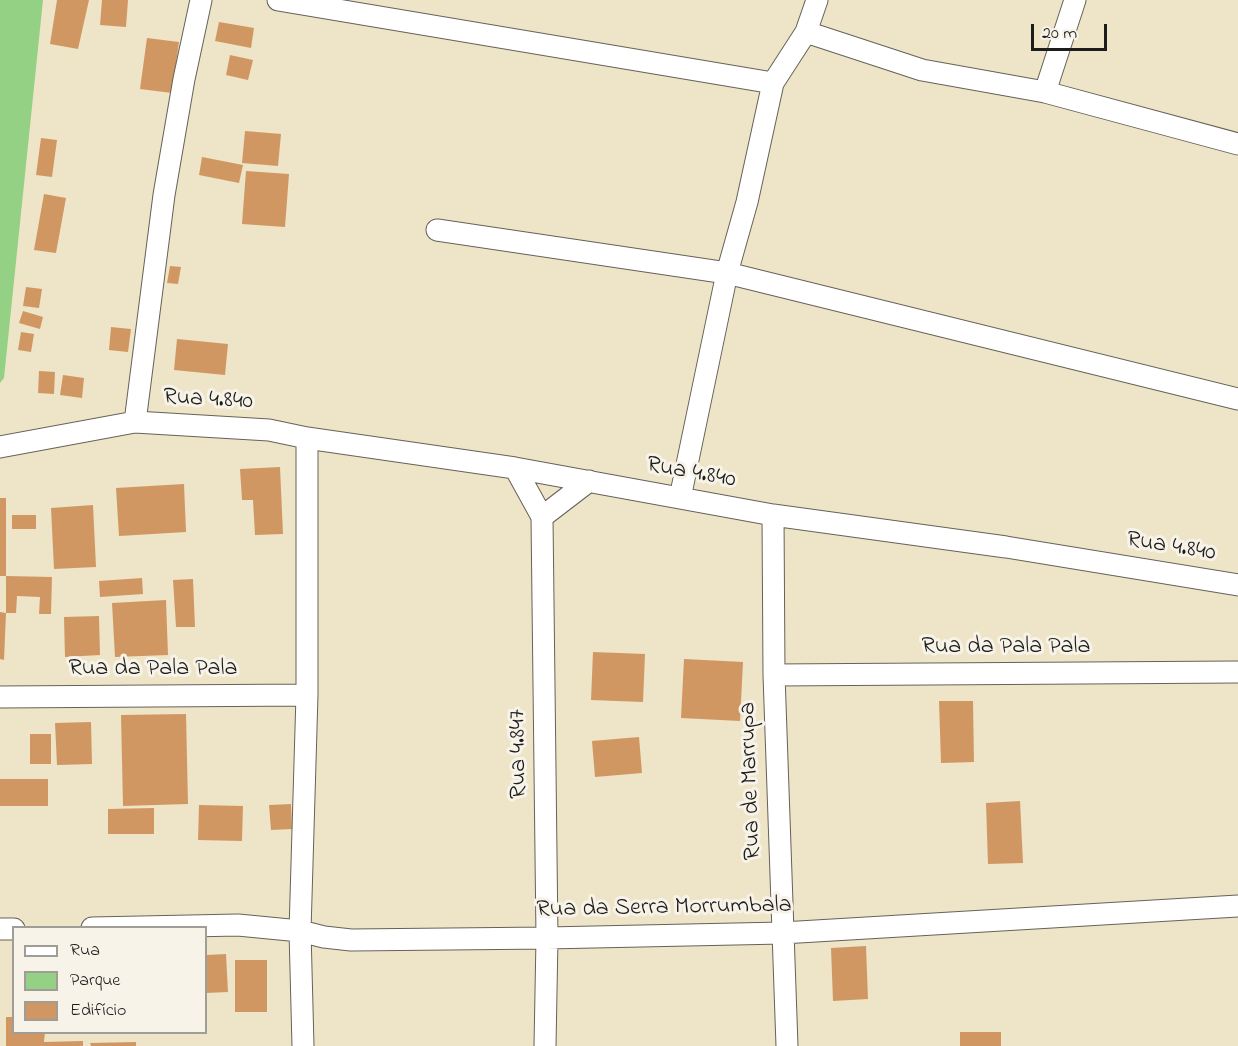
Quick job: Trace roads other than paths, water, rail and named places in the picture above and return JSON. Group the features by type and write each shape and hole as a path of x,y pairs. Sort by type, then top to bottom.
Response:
{"street":[{"path":"278,0 772,83"},
{"path":"680,498 727,273 747,202 772,83 806,32 817,0"},
{"path":"1045,92 1075,0"},
{"path":"135,422 164,195 197,1"},
{"path":"806,32 922,70 1045,92 1238,144"},
{"path":"437,230 727,273 1238,399"},
{"name":"Rua 4.840","path":"0,447 135,422 269,430 307,438 515,468 773,515 1006,547 1238,585"},
{"path":"303,1046 300,931 307,695 307,438"},
{"name":"Rua 4.847","path":"515,468 542,517 548,938 545,1046"},
{"path":"542,517 589,481"},
{"name":"Rua de Marrupa","path":"773,515 774,675 787,1046"},
{"name":"Rua da Pala Pala","path":"774,675 1238,672"},
{"name":"Rua da Pala Pala","path":"0,697 307,695"},
{"name":"Rua da Serra Morrumbala","path":"165,926 238,925 300,931 351,940 548,938 782,933 1238,906"}]}
